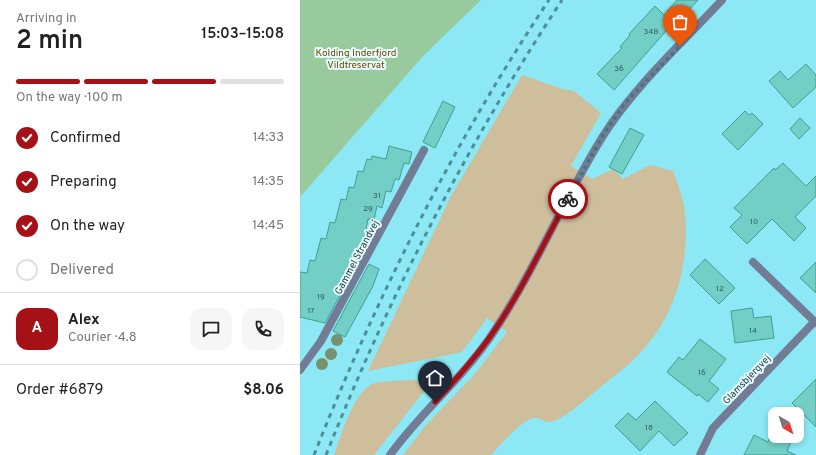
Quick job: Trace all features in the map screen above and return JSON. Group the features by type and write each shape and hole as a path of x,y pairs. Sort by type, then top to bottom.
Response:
{"street":[{"path":"390,455 471,362 492,334 524,284 603,135 626,102 722,0"},
{"name":"Gammel Strandvej","path":"300,370 321,342 424,150"},
{"name":"Glamsbjergvej","path":"700,455 713,428 815,323 753,262"}],"shaded area":[{"name":"Kolding Inderfjord Vildtreservat","path":"300,0 481,0 424,55 300,197"},
{"path":"522,75 562,89 574,91 601,113 571,166 592,179 613,169 623,179 650,165 673,171 684,206 686,225 683,264 679,284 673,302 664,320 654,337 641,352 623,369 561,418 551,422 546,422 534,418 523,423 491,455 403,455 425,426 474,375 507,332 487,318 462,352 368,371 451,196"},
{"path":"416,380 425,390 374,455 334,455 349,414 367,387 380,382"}],"building":[{"path":"677,0 698,0 675,25 673,23 614,90 597,74 622,48 620,47 630,35 629,34 655,6 664,15"},
{"path":"806,64 816,75 816,87 793,108 769,81 780,71 788,80"},
{"path":"443,101 455,107 435,148 423,142"},
{"path":"745,111 749,115 752,113 763,124 738,150 722,134"},
{"path":"800,118 810,128 799,139 790,129"},
{"path":"630,128 644,135 622,174 609,167"},
{"path":"389,146 412,152 409,164 404,163 399,180 395,179 391,192 386,191 382,208 377,206 374,220 368,219 360,258 325,323 300,317 300,272 307,273 310,260 315,261 321,238 326,239 330,222 335,223 341,199 346,200 349,187 354,188 358,171 363,172 367,159 371,160 372,156 386,159"},
{"path":"783,163 806,186 816,176 816,196 795,217 806,228 794,241 772,219 747,244 730,227 742,215 734,208 774,168 775,170"},
{"path":"705,259 735,288 719,304 690,275"},
{"path":"816,262 816,293 800,278"},
{"path":"369,264 379,269 373,286 345,337 333,331"},
{"path":"752,308 754,318 771,316 774,338 735,343 731,311"},
{"path":"700,339 726,359 709,381 719,389 708,402 698,394 697,396 667,372 679,357 683,360"},
{"path":"816,379 816,427 804,415 804,407 796,407 792,403"},
{"path":"655,401 688,433 674,446 659,431 640,451 615,426 628,413 636,420"},
{"path":"754,435 768,443 791,443 787,451 796,455 744,455"}],"railway":[{"path":"314,455 364,337 420,221 481,109 549,0"},
{"path":"326,455 377,336 432,222 462,165 494,110 562,0"}],"way so far":[{"path":"568,199 603,135 626,102 680,46"}],"route":[{"path":"435,402 471,362 492,334 524,284 568,199"}]}
